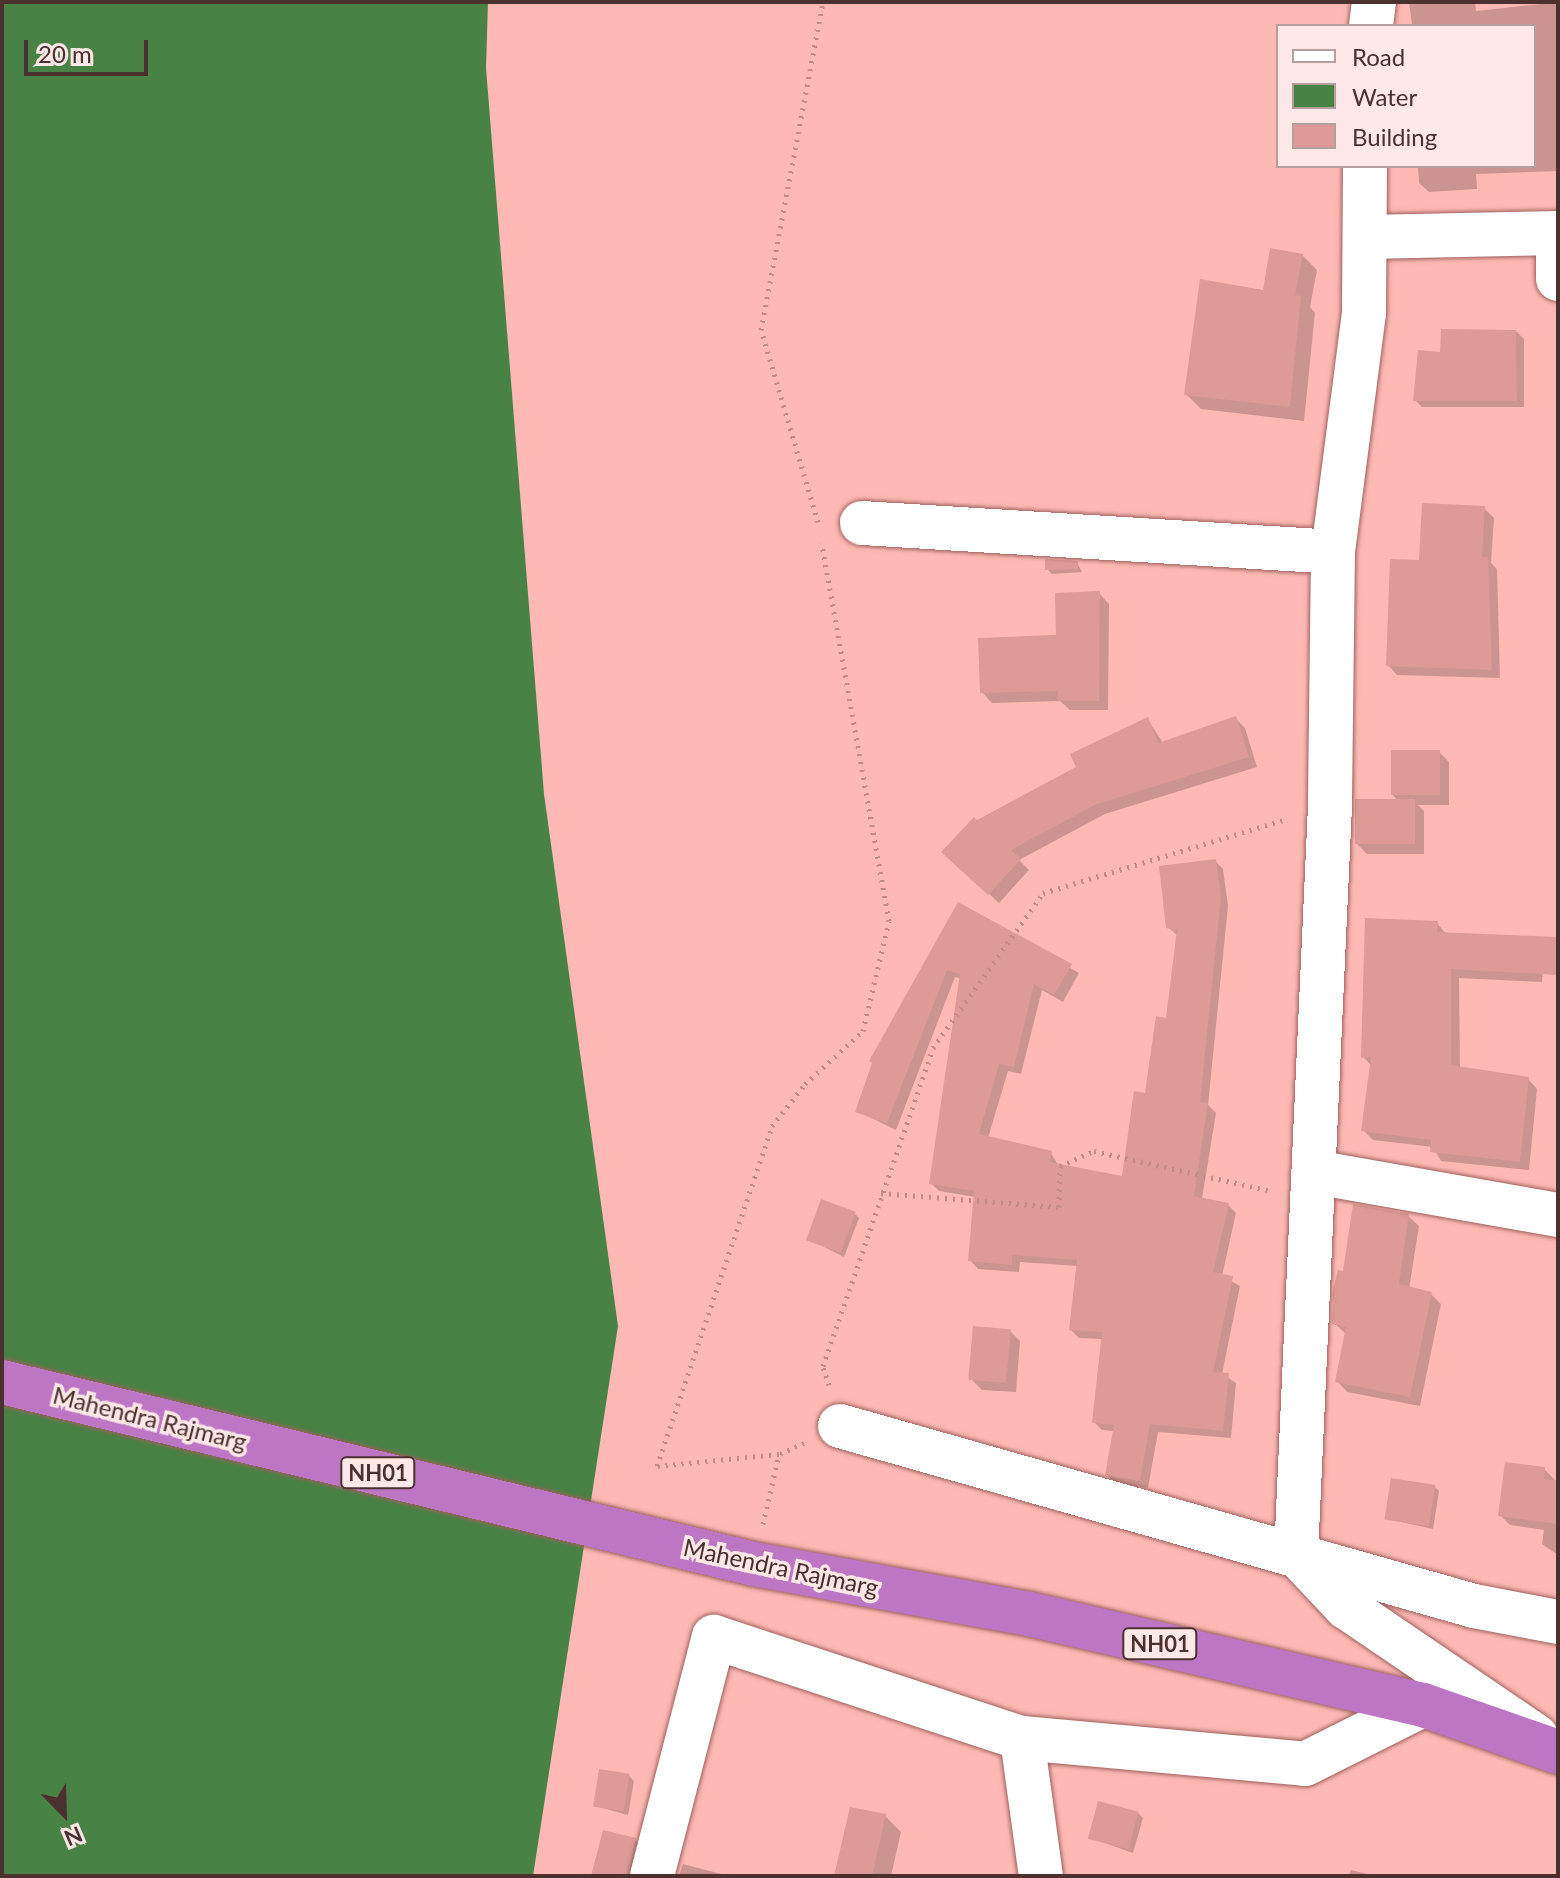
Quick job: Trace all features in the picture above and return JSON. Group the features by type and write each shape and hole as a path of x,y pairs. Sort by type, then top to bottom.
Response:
{"highway":[{"name":"Mahendra Rajmarg","path":"2,1382 754,1564 1029,1614 1423,1705 1558,1751"}],"street":[{"path":"1371,24 1374,2"},
{"path":"1365,168 1364,313 1333,552 1330,806 1296,1554 1346,1607 1558,1751"},
{"path":"1365,237 1558,233 1558,279"},
{"path":"862,523 1333,552"},
{"path":"1313,1186 1558,1215"},
{"path":"840,1426 1474,1606 1558,1622"},
{"path":"652,1876 714,1637 1022,1738 1305,1764 1423,1705"},
{"path":"1022,1738 1041,1876"}],"path":[{"path":"754,1564 779,1454 657,1466 772,1126 805,1084 863,1031 889,921 819,528 761,330 823,2"},
{"path":"840,1426 823,1366 933,1048 1043,893 1330,806"},
{"path":"881,1193 1059,1207 1060,1166 1094,1151 1313,1186"}],"water":[{"path":"2,2 488,2 486,68 544,794 618,1326 533,1876 2,1876"}],"building":[{"path":"1270,248 1303,254 1295,295 1301,296 1290,407 1184,395 1200,279 1263,290"},
{"path":"1441,329 1516,330 1517,401 1413,401 1418,350 1440,352"},
{"path":"1422,503 1485,506 1482,557 1488,557 1492,670 1386,666 1390,559 1419,560"},
{"path":"1045,559 1078,561 1078,569 1045,570"},
{"path":"1100,591 1099,701 1058,701 1058,691 980,693 978,638 1056,635 1055,593"},
{"path":"1236,716 1249,757 1095,805 1011,850 1021,859 988,895 941,852 974,817 977,820 1076,767 1070,754 1148,717 1158,743"},
{"path":"1391,750 1440,750 1440,795 1391,795"},
{"path":"1355,799 1415,799 1415,844 1355,844"},
{"path":"1216,859 1221,897 1200,1102 1208,1103 1194,1196 1229,1203 1213,1272 1233,1276 1213,1372 1229,1373 1223,1431 1150,1424 1140,1481 1105,1475 1114,1425 1092,1423 1102,1332 1069,1330 1077,1260 1012,1255 1012,1265 968,1261 974,1191 929,1184 960,974 947,970 887,1123 855,1112 872,1063 869,1061 958,902 1072,964 1054,995 1034,984 1014,1067 999,1064 979,1134 1052,1151 1050,1162 1122,1176 1134,1091 1145,1093 1156,1016 1166,1018 1177,930 1166,928 1159,866"},
{"path":"1365,918 1438,921 1437,932 1558,937 1558,975 1451,969 1451,1065 1529,1077 1520,1162 1430,1152 1431,1140 1361,1131 1371,1057 1361,1058"},
{"path":"821,1199 856,1212 841,1253 806,1240"},
{"path":"1353,1204 1409,1214 1399,1284 1432,1292 1410,1397 1335,1382 1346,1327 1332,1324 1333,1290 1338,1270 1343,1271"},
{"path":"973,1326 1011,1329 1006,1383 968,1380"},
{"path":"1505,1462 1545,1467 1544,1479 1558,1481 1558,1524 1498,1516"},
{"path":"1391,1478 1435,1485 1429,1527 1384,1519"},
{"path":"599,1769 630,1774 624,1811 593,1807"},
{"path":"1098,1801 1139,1812 1128,1850 1088,1839"},
{"path":"850,1807 886,1814 872,1876 834,1876"},
{"path":"603,1830 636,1838 628,1876 591,1876"}]}
